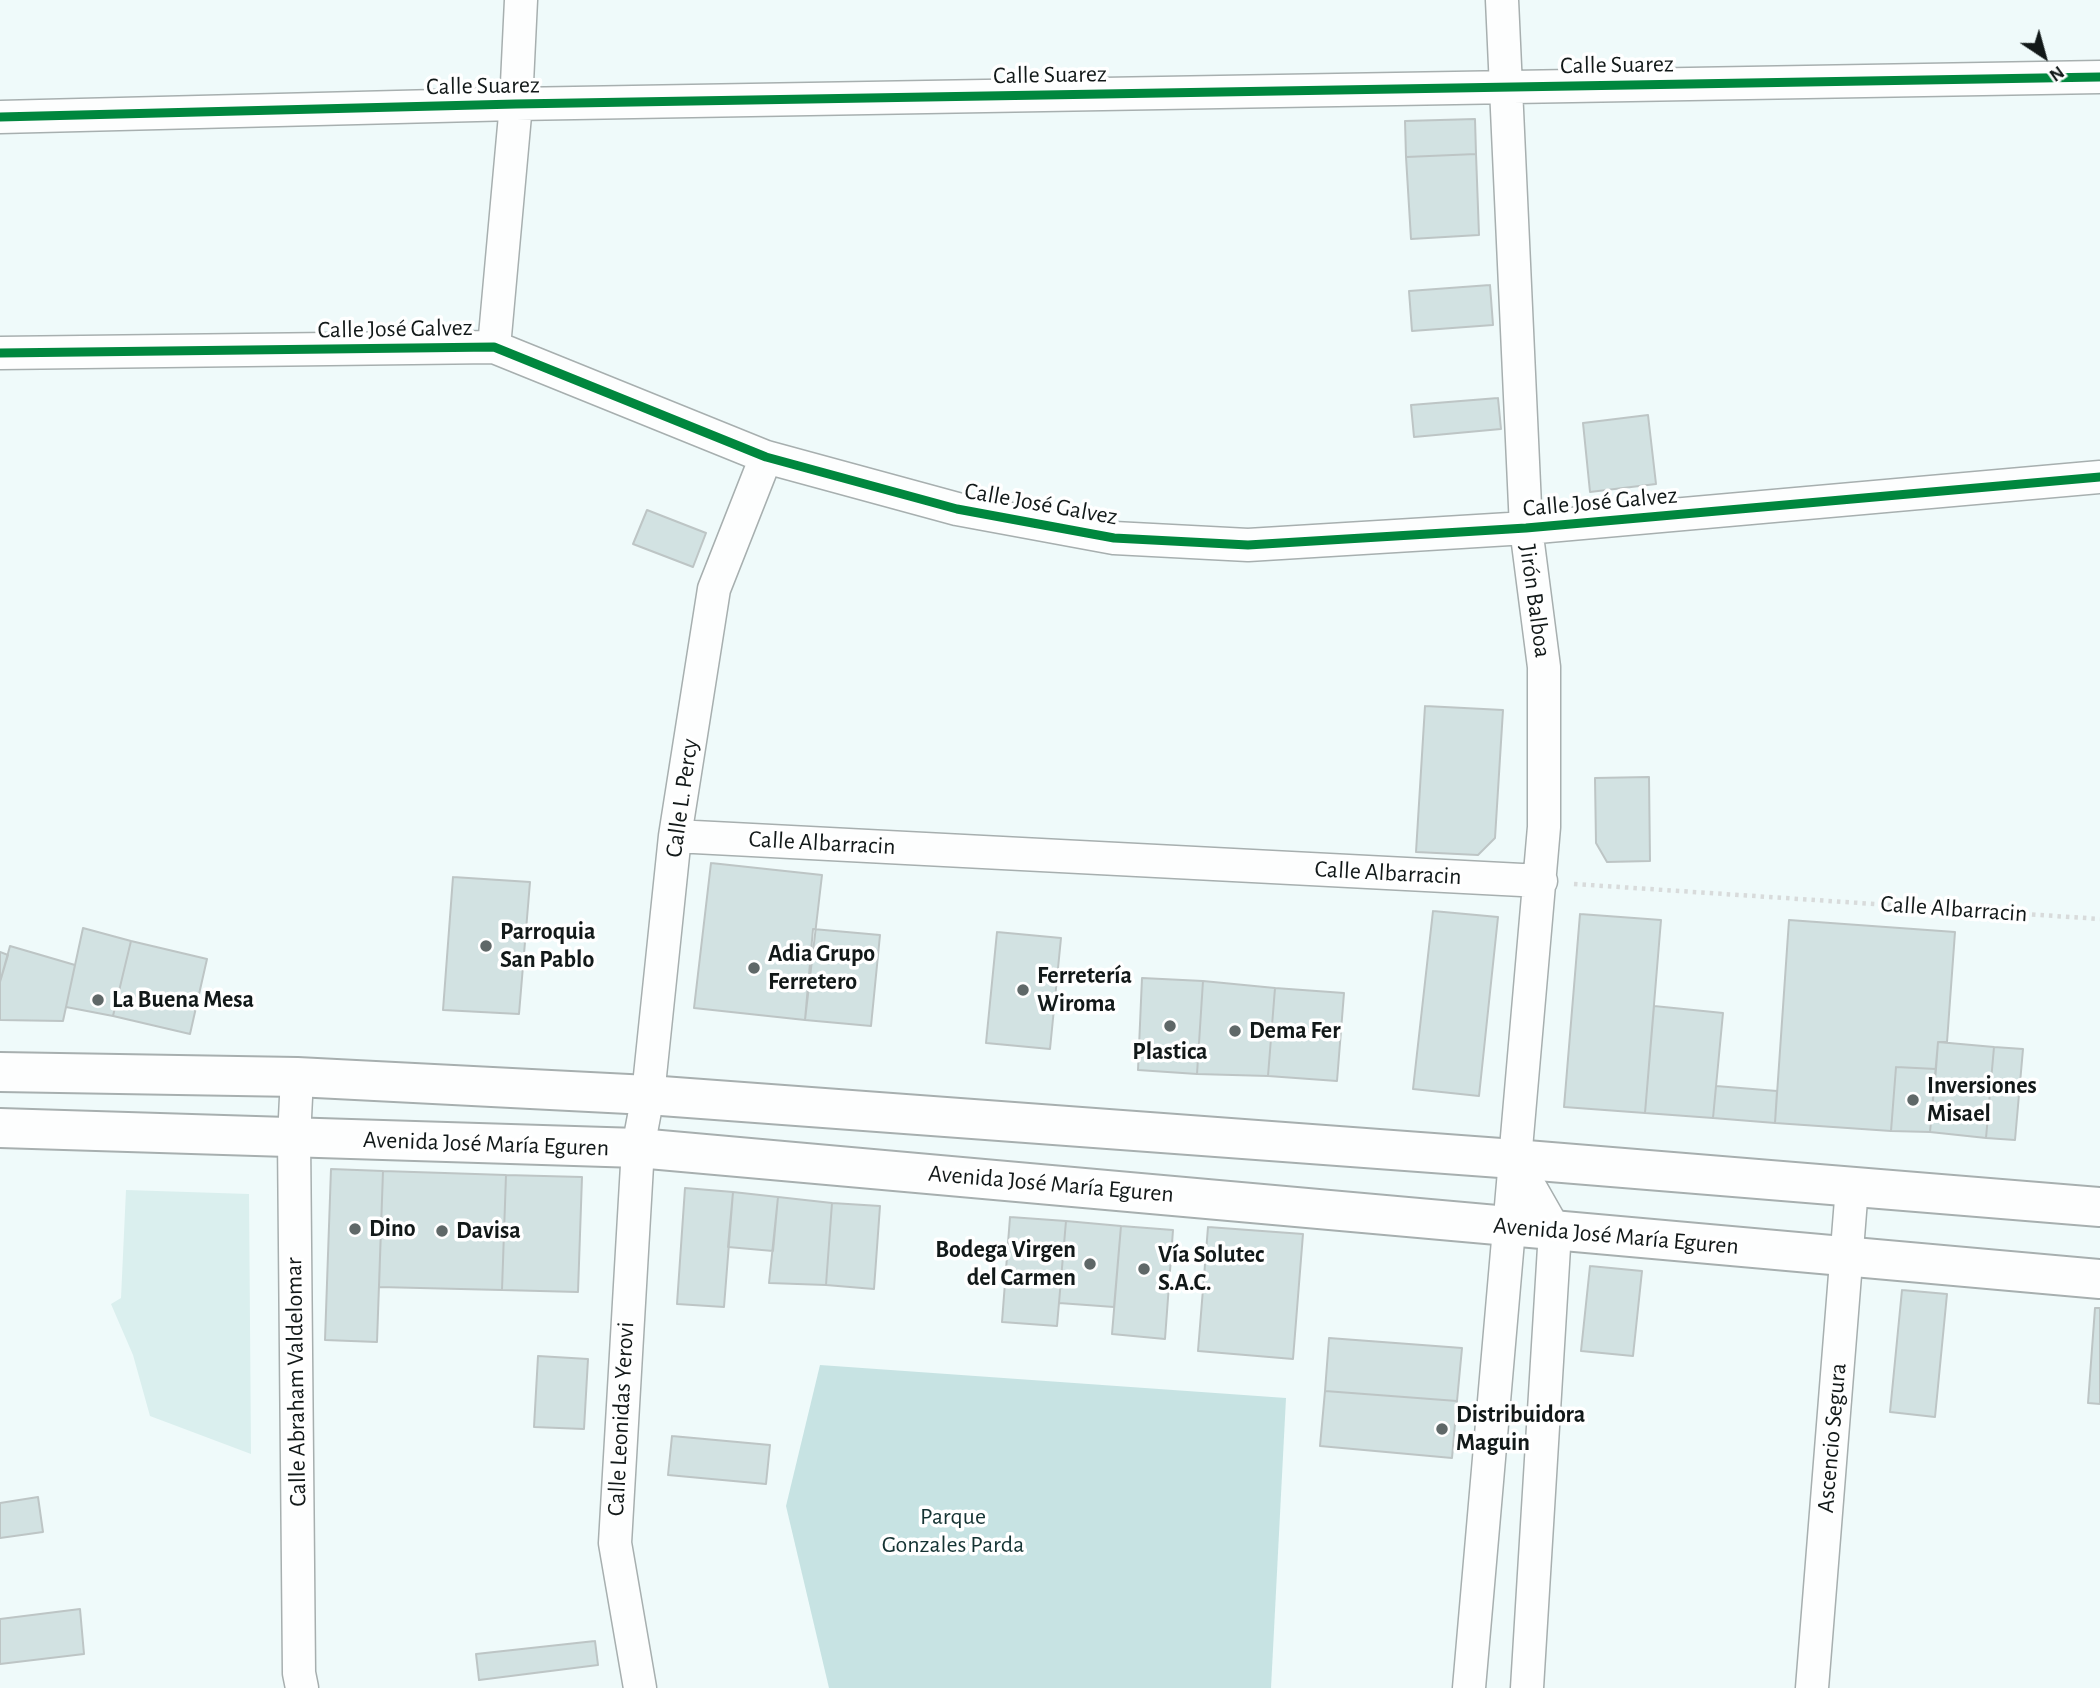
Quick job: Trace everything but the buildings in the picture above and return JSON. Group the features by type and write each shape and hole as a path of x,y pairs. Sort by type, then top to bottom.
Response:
{"main road":[{"path":"0,1072 297,1077 648,1095 1514,1159 2100,1207"},
{"path":"512,1145 515,1087"},
{"name":"Avenida José María Eguren","path":"0,1128 638,1148 1316,1207 1509,1228 1847,1254 2100,1279"}],"street":[{"path":"494,347 516,104 521,0"},
{"name":"Jirón Balboa","path":"1469,1688 1514,1159 1541,881 1544,667 1526,528 1502,0"},
{"name":"Calle Suarez","path":"0,117 516,104 2100,77"},
{"name":"Calle José Galvez","path":"0,353 494,347 766,457 957,509 1114,538 1248,545 1526,528 2100,477"},
{"name":"Calle L. Percy","path":"638,1148 648,1095 675,836 714,589 766,457"},
{"name":"Calle Albarracin","path":"675,836 1541,881"},
{"name":"Calle Abraham Valdelomar","path":"297,1077 294,1138 299,1673 302,1688"},
{"name":"Calle Leonidas Yerovi","path":"638,1148 615,1544 640,1688"},
{"path":"1514,1159 1555,1231 1527,1688"},
{"name":"Ascencio Segura","path":"1812,1688 1852,1187"}],"shaded area":[{"path":"126,1190 249,1194 251,1454 150,1416 133,1355 111,1304 121,1298"}],"green space":[{"name":"Parque Gonzales Parda","path":"820,1365 1286,1398 1271,1688 829,1688 786,1506"}],"cycle path":[{"path":"0,117 516,104 2100,77"},
{"path":"0,353 494,347 766,457 957,509 1114,538 1248,545 1526,528 2100,477"}],"place":[{"name":"Parroquia San Pablo","path":"486,946"},
{"name":"Adia Grupo Ferretero","path":"754,968"},
{"name":"Ferretería Wiroma","path":"1023,990"},
{"name":"La Buena Mesa","path":"98,1000"},
{"name":"Plastica","path":"1170,1026"},
{"name":"Dema Fer","path":"1235,1031"},
{"name":"Inversiones Misael","path":"1913,1100"},
{"name":"Dino","path":"355,1229"},
{"name":"Davisa","path":"442,1231"},
{"name":"Bodega Virgen del Carmen","path":"1090,1264"},
{"name":"Vía Solutec S.A.C.","path":"1144,1269"},
{"name":"Distribuidora Maguin","path":"1442,1429"}]}
